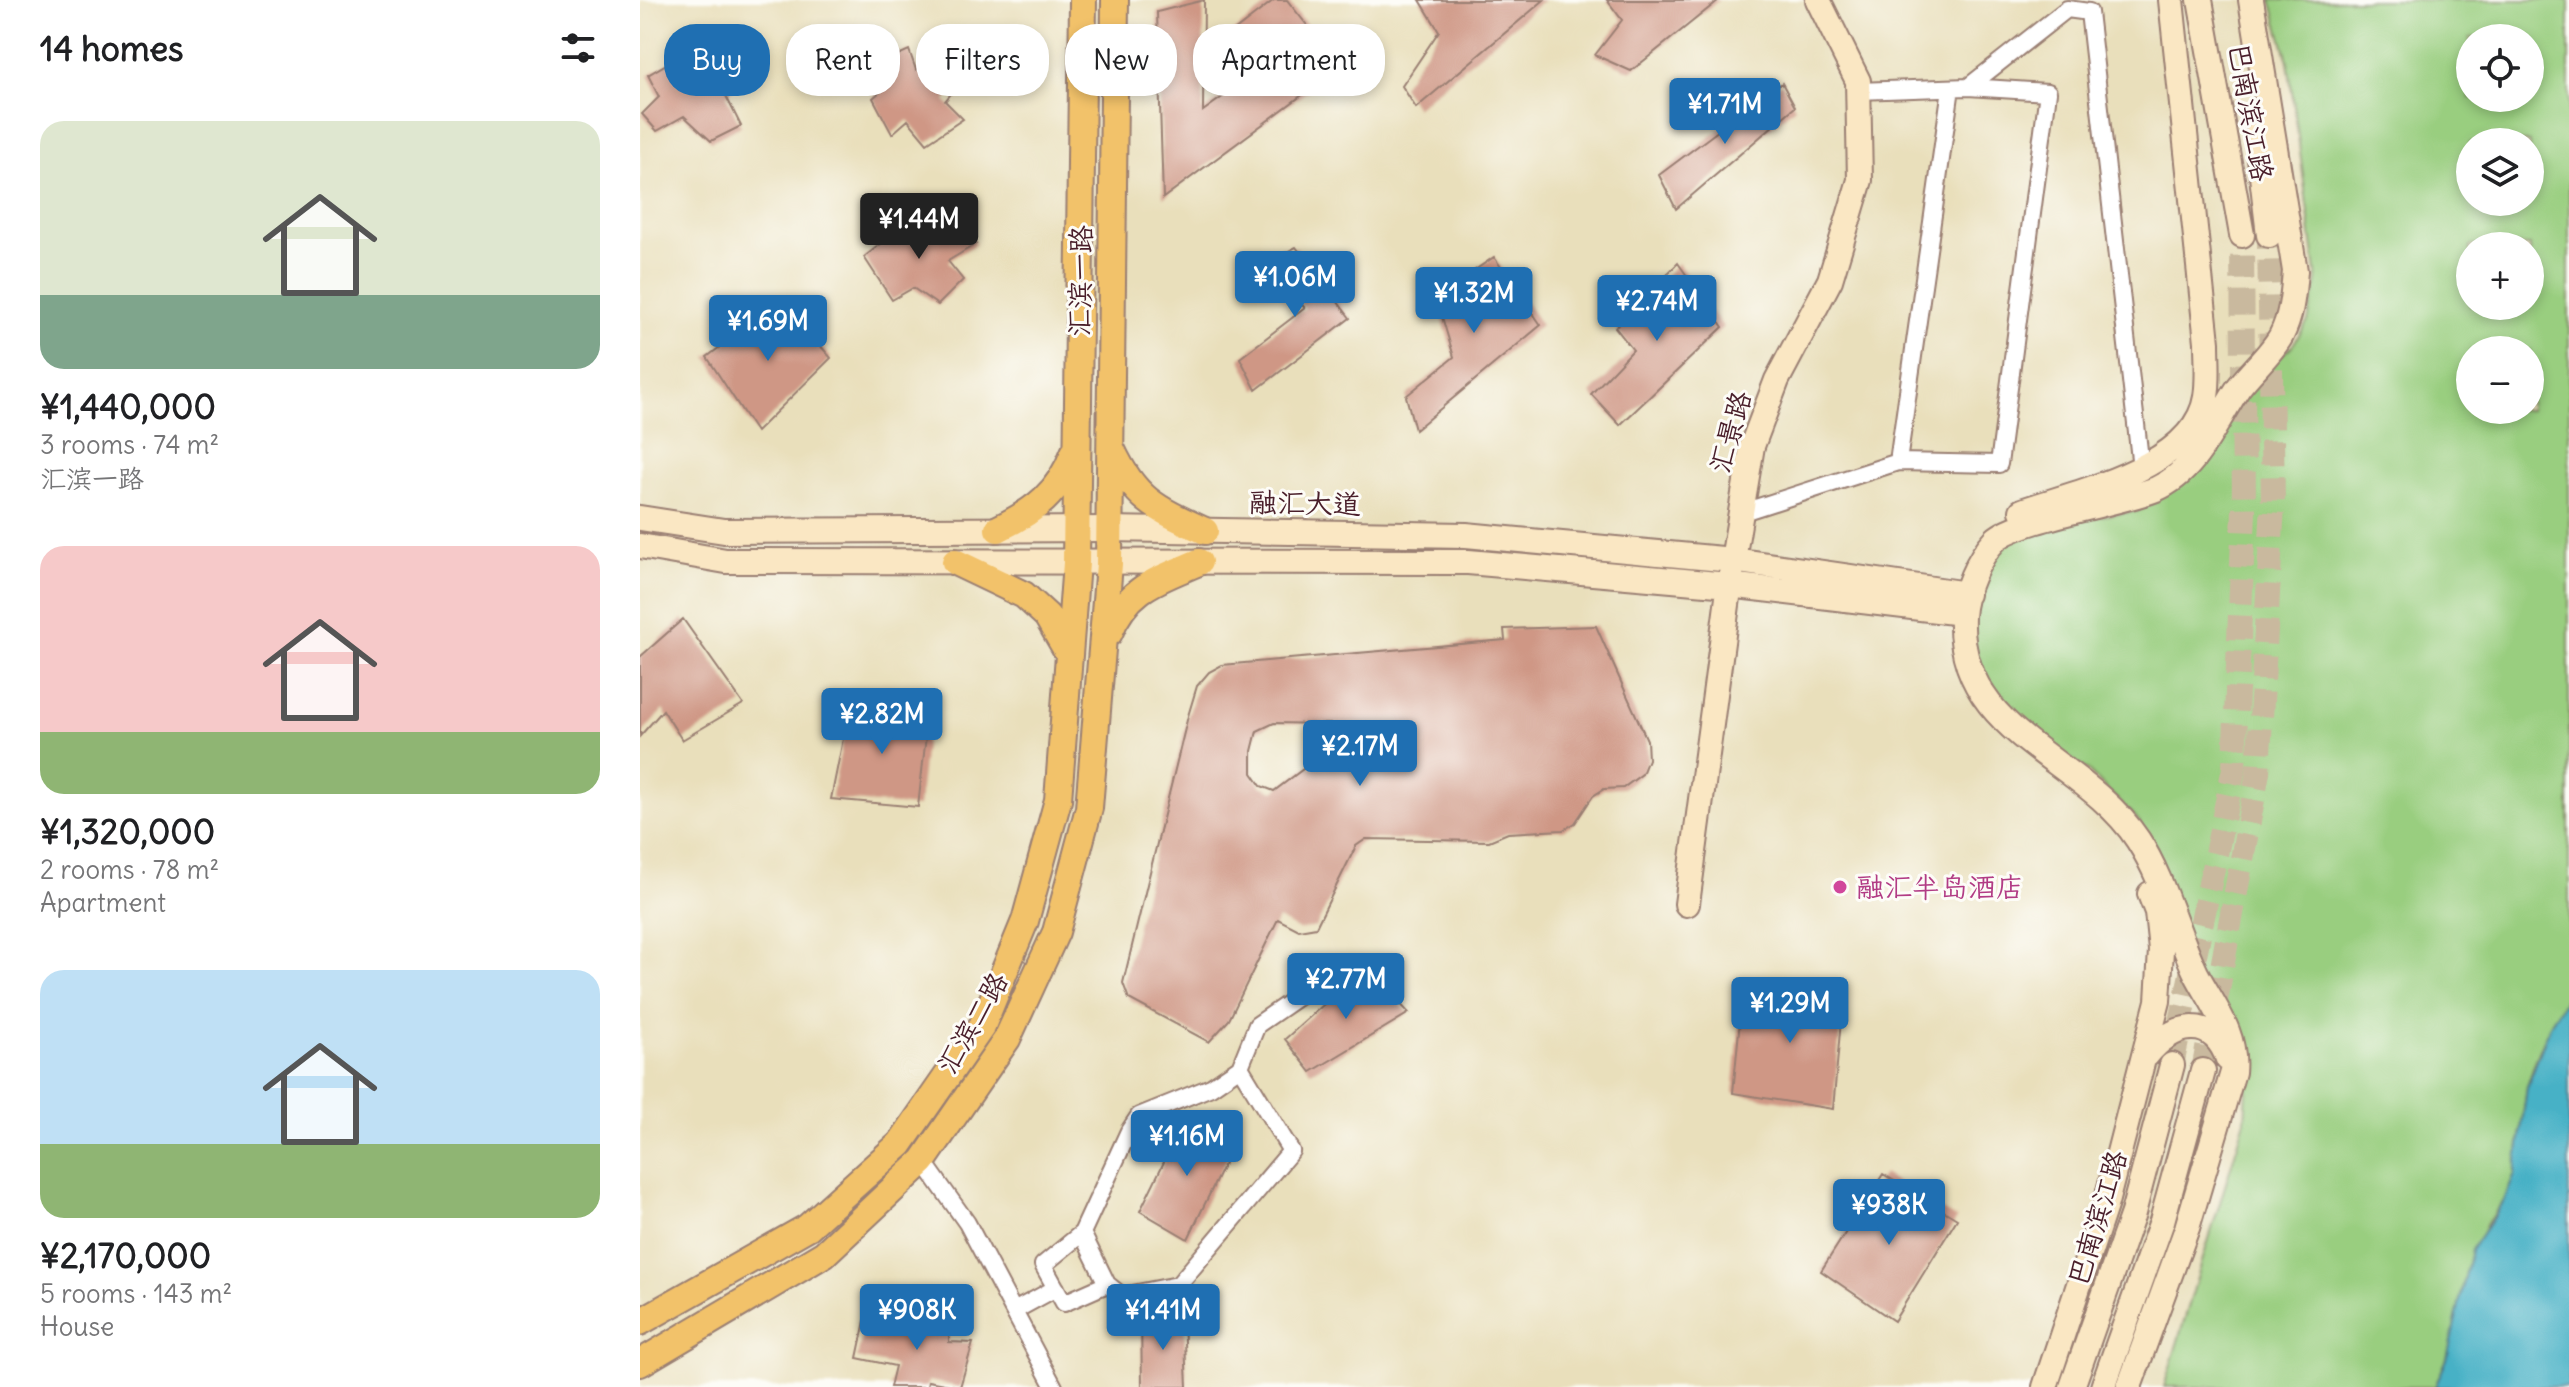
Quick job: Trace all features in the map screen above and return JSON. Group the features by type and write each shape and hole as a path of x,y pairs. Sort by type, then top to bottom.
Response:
{"main road":[{"name":"汇滨一路","path":"1076,563 1083,0"},
{"name":"汇滨一路","path":"1109,564 1115,0"},
{"name":"汇景路","path":"1687,904 1729,585 1752,446 1777,380 1830,280 1860,180 1858,81 1818,0"},
{"path":"2045,1387 2106,1203 2145,1057 2158,1001 2161,950 2157,912 2143,874 2108,820 2077,789 1998,730 1977,707 1960,678 1953,649 1960,603 1986,534 2021,512 2141,468 2178,446 2196,424 2206,398 2207,342 2171,0"},
{"name":"巴南滨江路","path":"2200,0 2242,235"},
{"name":"巴南滨江路","path":"2239,0 2269,235"},
{"path":"2129,1387 2187,1228 2233,1072 2235,1053 2231,1037 2197,973 2154,869 2138,840 2117,813 2086,783 2007,726 1984,700 1969,673 1962,648 1960,603 1996,539 2035,523 2158,488 2189,464 2210,437 2237,390 2281,337 2292,305 2295,271 2251,0"},
{"path":"998,529 1028,514 1050,497 1066,476 1078,442"},
{"path":"1110,446 1125,479 1143,500 1205,531"},
{"name":"融汇大道","path":"640,518 724,531 1109,529 1466,535 1733,560 1960,603"},
{"name":"融汇大道","path":"640,546 726,561 1109,564 1468,562 1960,603"},
{"path":"955,562 1024,595 1047,616 1069,654"},
{"path":"1104,648 1119,610 1139,590 1199,562"},
{"name":"汇滨二路","path":"640,1322 808,1227 900,1144 982,1026 1025,921 1058,800 1076,563"},
{"name":"汇滨二路","path":"640,1363 824,1254 923,1161 1007,1039 1056,932 1089,808 1109,564"},
{"path":"2145,1057 2159,1040 2171,1032 2194,1028 2214,1036 2226,1051 2233,1072"},
{"name":"巴南滨江路","path":"2072,1387 2133,1213 2172,1065"},
{"path":"2103,1387 2162,1221 2203,1071"}],"street":[{"path":"1968,87 2067,9 2089,12 2141,468"},
{"path":"1740,513 1898,462 1999,464 2048,92 1968,87 1858,91"},
{"path":"1898,462 1951,88"},
{"path":"1107,1284 1064,1303 1043,1265 1082,1233 1139,1116 1211,1087 1240,1067 1257,1025 1305,992"},
{"path":"1082,1233 1107,1284 1122,1296 1178,1285 1291,1151 1240,1067"},
{"path":"923,1161 967,1223 1054,1387"},
{"path":"1014,1311 1056,1288"}],"green space":[{"path":"2271,0 2569,0 2569,993 2551,1023 2534,1064 2527,1087 2515,1174 2504,1201 2486,1224 2447,1359 2435,1387 2164,1387 2245,1120 2247,1090 2178,951 2166,881 2139,821 2087,770 2017,723 1991,690 1968,645 1978,580 2010,537 2052,522 2138,511 2169,489 2254,377 2292,346 2308,321 2317,280 2288,61"}],"water":[{"path":"2569,993 2569,1387 2435,1387 2447,1359 2471,1250 2504,1201 2515,1174 2527,1087 2551,1023"}],"building":[{"path":"1204,0 1204,24 1193,24 1193,96 1203,96 1203,111 1224,96 1301,96 1163,198 1160,96 1177,96 1177,24 1157,24 1157,12"},
{"path":"1274,0 1287,0 1306,24 1243,24"},
{"path":"1420,0 1544,0 1416,108 1402,86 1439,31"},
{"path":"1607,0 1719,0 1631,71 1595,55 1622,20"},
{"path":"909,50 916,70 916,96 949,96 945,101 963,119 927,143 908,120 892,134 873,98 900,96 900,54"},
{"path":"664,65 664,96 726,96 741,126 711,141 684,116 657,131 642,114 659,97 648,75"},
{"path":"1782,83 1795,107 1676,209 1659,175"},
{"path":"921,213 938,239 955,224 976,244 948,261 963,280 938,305 913,288 892,300 864,257"},
{"path":"1296,247 1350,318 1256,390 1240,358 1305,308 1262,265"},
{"path":"1494,257 1541,325 1415,430 1406,396 1454,357 1436,297"},
{"path":"1678,263 1723,327 1620,425 1591,394 1633,350 1615,327"},
{"path":"781,300 831,358 756,432 707,357"},
{"path":"683,619 743,704 682,740 663,710 640,736 640,657"},
{"path":"1596,626 1647,740 1648,759 1642,774 1623,788 1604,789 1593,796 1575,823 1563,830 1508,833 1489,841 1366,839 1356,846 1316,927 1299,930 1278,919 1229,1020 1209,1042 1129,999 1123,983 1188,716 1197,686 1209,672 1222,665 1505,640 1504,629","holes":["1274,723 1382,725 1392,728 1402,740 1397,761 1390,769 1307,766 1274,791 1261,786 1252,773 1252,751 1257,731"]},
{"path":"850,704 929,709 918,807 831,799"},
{"path":"1366,967 1409,1013 1311,1072 1285,1039"},
{"path":"1844,987 1833,1109 1733,1093 1743,989"},
{"path":"1184,1121 1236,1139 1188,1239 1140,1211"},
{"path":"1883,1174 1957,1219 1894,1321 1821,1271"},
{"path":"1141,1314 1184,1320 1187,1387 1142,1387"},
{"path":"909,1315 949,1320 949,1342 973,1343 960,1387 928,1381 927,1387 890,1387 895,1366 857,1358 865,1321 899,1335"}],"tunnel":[{"path":"2172,1065 2234,768 2244,511 2242,235"},
{"path":"2203,1071 2258,772 2273,504 2269,235"}],"place":[{"name":"融汇半岛酒店","path":"1840,887"}]}
